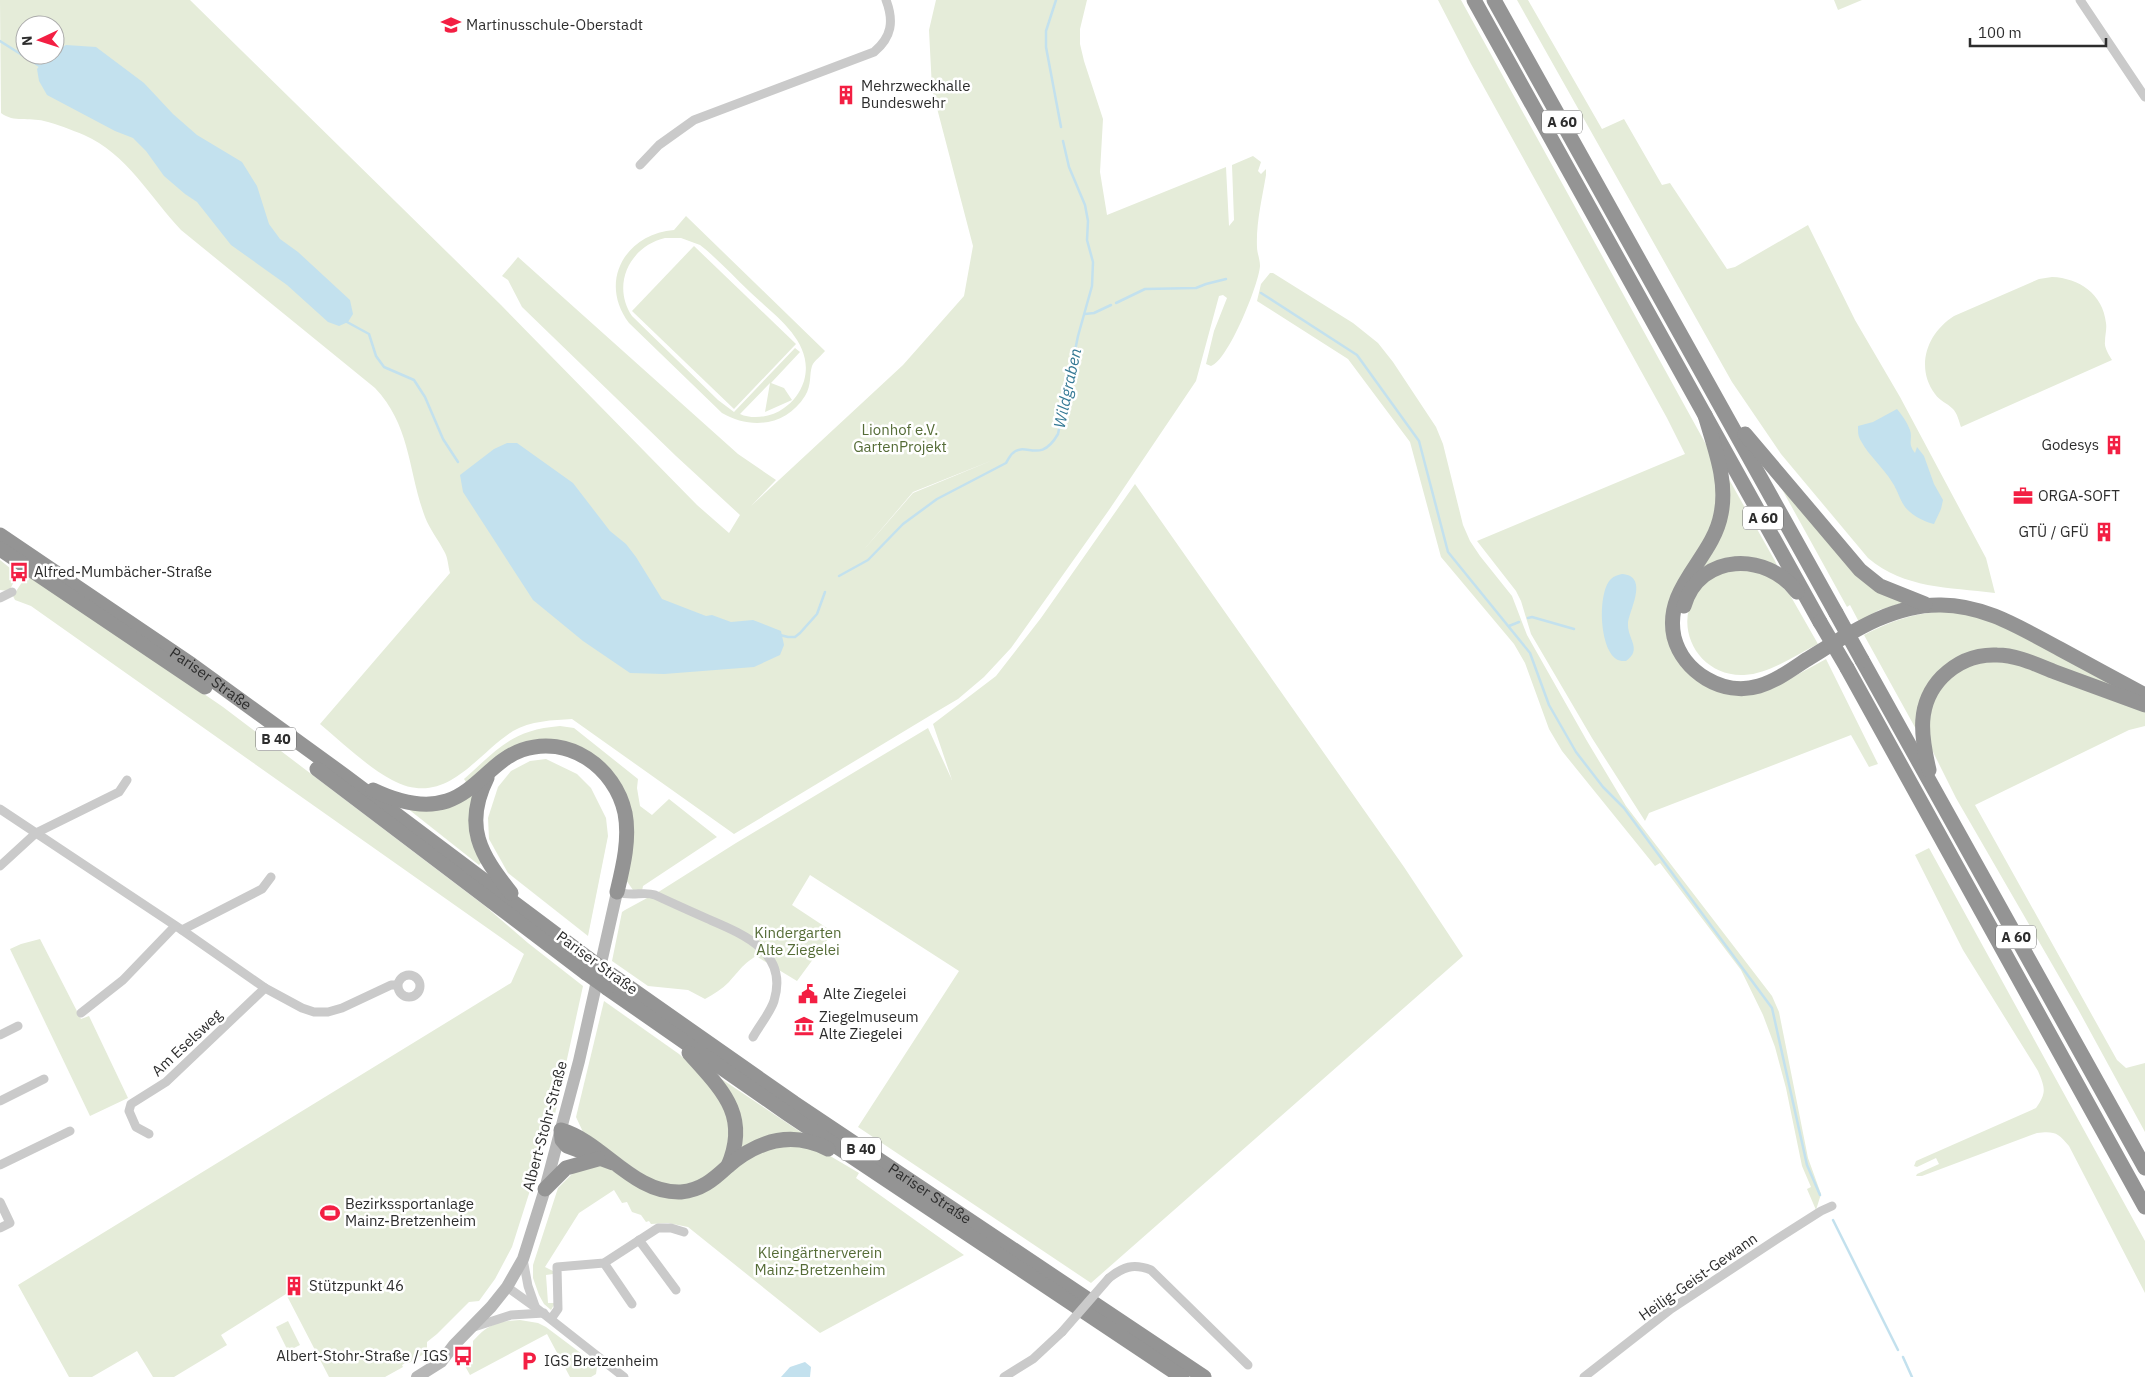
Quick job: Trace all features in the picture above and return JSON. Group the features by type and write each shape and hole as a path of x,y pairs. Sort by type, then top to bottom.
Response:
{"highway":[{"name":"A 60","path":"1474,0 2145,1207"},
{"name":"A 60","path":"1494,0 2145,1168"},
{"path":"1722,408 1860,570 1886,589 1929,605"},
{"path":"1705,415 1723,481 1723,502 1719,523 1711,543 1676,596 1672,617 1675,639 1679,649 1691,667 1704,677 1718,684 1739,688 1757,687 1891,614 1929,605 1954,606 1991,614 2018,626 2145,695"},
{"name":"Pariser Straße","path":"0,535 192,665 345,776 524,909 588,966"},
{"name":"Pariser Straße","path":"0,549 194,679 588,966 673,1035 1182,1377"},
{"path":"1820,622 1786,580 1766,568 1743,563 1722,566 1704,576 1690,591 1683,610 1682,620 1685,640 1695,658 1710,671 1729,678 1753,679 1764,676 1821,651"},
{"path":"1932,786 1921,734 1923,711 1938,680 1946,672 1966,660 1988,655 2011,656 2145,705"},
{"name":"B 40","path":"345,776 390,798 416,804 427,804 454,798 470,788 510,756 524,749 540,746 556,746 570,749 585,756 597,765 614,785 625,813 626,846 617,892"},
{"name":"B 40","path":"488,774 476,804 475,822 478,840 488,863 524,909"},
{"name":"Pariser Straße","path":"608,981 1204,1377"},
{"name":"B 40","path":"673,1035 712,1078 732,1109 736,1126 736,1141 727,1167"},
{"name":"B 40","path":"561,1130 562,1140 567,1146 606,1161 653,1187 674,1192 690,1191 706,1185 727,1167 756,1147 779,1139 802,1139 824,1147 876,1173"},
{"path":"545,1188 566,1168 606,1161"}],"street":[{"path":"640,165 659,145 694,120 874,52 885,41 891,26 891,13 886,0"},
{"path":"2080,0 2145,97"},
{"path":"0,598 12,592"},
{"path":"0,866 36,833 119,792 128,780"},
{"path":"0,809 179,928 265,988 302,1008 314,1012 328,1012 342,1008 391,984 397,985"},
{"path":"81,1013 123,980 179,928 262,889 271,876"},
{"path":"617,892 632,896 655,895 751,938 765,951 776,976 777,985 773,1002 753,1037"},
{"name":"Albert-Stohr-Straße","path":"415,1377 420,1369 454,1345 473,1328 507,1287 523,1259 580,1061 617,892"},
{"name":"Am Eselsweg","path":"150,1134 136,1127 128,1111 131,1104 166,1082 265,988"},
{"path":"0,1035 18,1026"},
{"path":"0,1100 44,1079"},
{"path":"0,1165 70,1131"},
{"path":"0,1202 10,1223 0,1228"},
{"name":"Heilig-Geist-Gewann","path":"1584,1377 1671,1309 1776,1239 1832,1206"},
{"path":"473,1328 511,1315 547,1316 558,1309 557,1266 604,1263 658,1228 672,1228 684,1232"},
{"path":"639,1240 676,1290"},
{"path":"523,1259 526,1279 535,1307"},
{"path":"604,1263 632,1304"},
{"path":"1004,1377 1033,1359 1062,1332 1109,1278 1127,1266 1135,1265 1151,1270 1248,1365"},
{"path":"507,1287 624,1377"}],"green space":[{"name":"Lionhof e.V. GartenProjekt","path":"0,0 190,0 501,305 697,505 729,533 740,515 522,307 508,280 502,276 518,257 738,454 776,480 751,506 903,365 964,296 973,246 932,89 929,30 936,0 1087,0 1080,29 1080,44 1103,119 1100,172 1107,215 1226,167 1229,226 1234,220 1232,165 1253,156 1261,162 1258,171 1261,174 1266,169 1257,229 1257,249 1260,266 1242,321 1226,351 1211,366 1206,364 1214,331 1227,298 1223,295 1219,296 1196,381 1109,510 1011,648 984,677 958,699 734,834 572,719 527,725 513,731 458,775 444,784 428,788 411,787 392,780 364,761 320,724 450,573 445,553 429,526 419,500 407,450 396,418 375,388 181,230 137,177 113,153 84,135 64,127 49,122 16,119 1,113","holes":["993,460 913,493 861,553 913,492"]},
{"path":"1438,0 1461,0 1713,460 1718,511 1668,614 1698,680 1784,682 1826,659 1878,764 1869,767 1851,735 1649,813 1645,821 1592,738 1531,634 1516,591 1477,541 1685,454 1667,418 1471,64"},
{"path":"1517,0 1528,0 1602,129 1624,119 1662,185 1670,183 1727,269 1735,267 1808,225 1855,320 1900,397 1986,558 1995,593 1928,585 1897,576 1882,568 1868,558 1781,454 1732,382"},
{"path":"1834,0 1862,0 1838,10"},
{"path":"686,216 825,351 812,366 809,388 805,396 788,414 778,419 756,423 745,422 722,413 629,323 620,307 616,292 617,277 621,263 630,250 642,240 657,233 674,230","holes":["665,238 681,238 700,245 713,256 781,320 798,342 804,354 806,367 804,381 793,400 779,411 756,417 740,414 770,383 765,412 792,400 784,388 771,383 800,352 795,348 734,412 718,400 632,316 623,292 624,280 634,258 642,249 653,242"]},
{"path":"694,246 796,344 734,409 632,311"},
{"path":"1270,273 1273,273 1353,323 1378,343 1393,362 1436,427 1443,444 1463,525 1470,541 1512,596 1527,635 1587,741 1626,806 1772,996 1779,1012 1808,1158 1821,1194 1816,1210 1807,1189 1811,1187 1802,1166 1786,1088 1775,1047 1763,1015 1741,970 1660,863 1655,866 1562,751 1549,729 1525,663 1514,644 1441,557 1410,442 1348,359 1257,301 1261,284"},
{"path":"2052,277 2080,284 2095,296 2104,313 2106,325 2105,346 2112,360 1961,427 1954,411 1935,394 1929,384 1925,362 1931,341 1945,323 1954,316 2039,279"},
{"path":"1773,473 1853,569 1906,602 1879,610 1859,622 1850,605 1847,607"},
{"path":"1726,474 1780,572 1703,571 1703,563"},
{"name":"Kindergarten Alte Ziegelei","path":"1135,484 1404,867 1463,956 1091,1283 858,1127 959,971 810,875 792,905 833,932 797,981 756,956 744,965 724,987 705,999 688,990 648,986 612,961 622,912 660,891 736,843 928,728 952,780 933,724 996,676 1041,618"},
{"path":"0,560 10,568 15,580 9,591 0,590"},
{"path":"1737,566 1774,578 1790,595 1818,644 1773,668 1754,674 1729,674 1715,669 1704,660 1695,650 1690,637 1687,624 1689,610 1702,582"},
{"name":"Bezirkssportanlage Mainz-Bretzenheim","path":"26,576 41,582 223,707 485,906 583,986 550,1137 544,1133 534,1178 512,1247 495,1279 479,1301 469,1302 427,1342 427,1352 409,1363 408,1361 402,1365 403,1367 385,1377 329,1377 286,1294 221,1335 227,1345 174,1377 153,1377 137,1351 92,1377 69,1377 18,1285 511,983 524,954 31,606 15,600 13,596"},
{"path":"1948,611 1988,619 2145,699 2015,653 1957,659 1917,731 1864,635 1904,618 1925,613"},
{"path":"2011,660 2145,712 2145,726 2129,730 1975,805 2117,1060 2126,1068 2145,1063 2145,1132 2079,1011 1956,798 1929,744 1929,705 1936,690 1965,664"},
{"path":"560,726 574,728 638,779 637,788 640,806 652,815 669,799 717,837 643,886 642,891 633,890 626,880 619,784 548,741 468,785 464,779 506,743 529,732"},
{"path":"546,759 577,774 591,788 606,818 608,836 588,936 508,873 489,839 488,818 498,787 511,771 530,761"},
{"path":"475,795 482,862 479,865 407,808"},
{"path":"1929,848 2145,1241 2145,1293 2069,1146 2056,1134 2048,1132 2037,1133 1922,1176 1916,1176 1939,1164 1936,1158 1917,1167 1914,1166 1916,1161 2036,1108 2044,1090 2038,1071 1963,950 1915,855"},
{"path":"40,939 81,1019 89,1016 128,1098 90,1116 10,949"},
{"path":"604,1001 679,1054 702,1075 730,1112 729,1153 709,1177 677,1187 652,1181 583,1132 576,1117"},
{"path":"717,1076 808,1137 741,1153"},
{"name":"Kleingärtnerverein Mainz-Bretzenheim","path":"779,1143 820,1150 859,1173 856,1178 964,1255 820,1333 688,1227 668,1223 651,1224 649,1221 646,1222 641,1215 632,1212 627,1202 622,1203 614,1190 579,1213 545,1267 553,1271 553,1274 546,1275 548,1303 555,1303 551,1310 544,1304 533,1278 533,1265 558,1188 580,1166 605,1166 663,1196 742,1162"},
{"path":"520,1320 538,1323 546,1327 594,1363 597,1367 596,1374 591,1377 570,1377 547,1334 470,1375 461,1359 473,1345 473,1341 494,1324"},
{"path":"288,1321 300,1345 288,1351 276,1327"}],"water":[{"path":"65,46 96,47 144,83 173,114 197,135 242,162 257,186 269,224 280,239 298,252 350,300 353,314 348,322 339,326 328,322 287,285 231,245 197,202 164,176 146,151 133,138 115,131 47,95 39,81 37,69 40,65 65,65"},
{"path":"1897,409 1910,430 1913,450 1915,453 1917,447 1924,456 1934,484 1943,500 1934,524 1919,518 1907,509 1892,482 1868,452 1859,436 1858,426 1873,422"},
{"path":"507,443 517,443 573,483 610,531 626,544 636,557 662,599 706,616 712,615 731,622 753,620 781,631 784,645 780,655 754,667 664,674 630,673 583,641 533,600 463,492 460,475 494,449"},
{"path":"1622,574 1630,576 1635,581 1636,587 1636,594 1628,623 1634,648 1631,657 1626,661 1618,660 1612,654 1607,645 1602,621 1602,608 1607,586 1612,578"},
{"path":"805,1362 811,1367 810,1377 781,1377 790,1367"}],"waterway":[{"name":"Wildgraben","path":"1056,0 1046,31 1046,47 1061,127"},
{"name":"Wildgraben","path":"0,41 41,67"},
{"name":"Wildgraben","path":"839,576 868,560 903,524 937,499 1006,463 1012,454 1018,450 1034,451 1045,448 1058,434 1078,336 1092,286 1093,262 1087,240 1088,221 1085,205 1069,167 1063,141"},
{"path":"1116,303 1145,289 1196,288 1226,279"},
{"path":"1261,293 1357,355 1419,441 1448,552 1530,653 1549,705 1576,752 1603,787 1624,808 1772,1008 1807,1165 1820,1195"},
{"path":"1085,314 1094,313 1111,305"},
{"name":"Wildgraben","path":"347,322 369,334 376,356 384,367 414,380 425,397 443,439 458,462"},
{"name":"Wildgraben","path":"780,635 795,637 800,633 817,614 825,592"},
{"path":"1528,618 1532,617 1574,629"},
{"path":"1509,626 1519,622"},
{"path":"1833,1220 1898,1350"},
{"path":"1903,1357 1912,1377"}],"place":[{"name":"Martinusschule-Oberstadt","path":"451,25"},
{"name":"Mehrzweckhalle Bundeswehr","path":"846,95"},
{"name":"Godesys","path":"2114,445"},
{"name":"ORGA-SOFT","path":"2023,496"},
{"name":"GTÜ / GFÜ","path":"2104,532"},
{"name":"Alfred-Mumbächer-Straße","path":"19,572"},
{"name":"Alte Ziegelei","path":"808,994"},
{"name":"Ziegelmuseum Alte Ziegelei","path":"804,1026"},
{"name":"Bezirkssportanlage Mainz-Bretzenheim","path":"330,1213"},
{"name":"Stützpunkt 46","path":"294,1286"},
{"name":"Albert-Stohr-Straße / IGS","path":"463,1356"},
{"name":"IGS Bretzenheim","path":"529,1361"}]}
